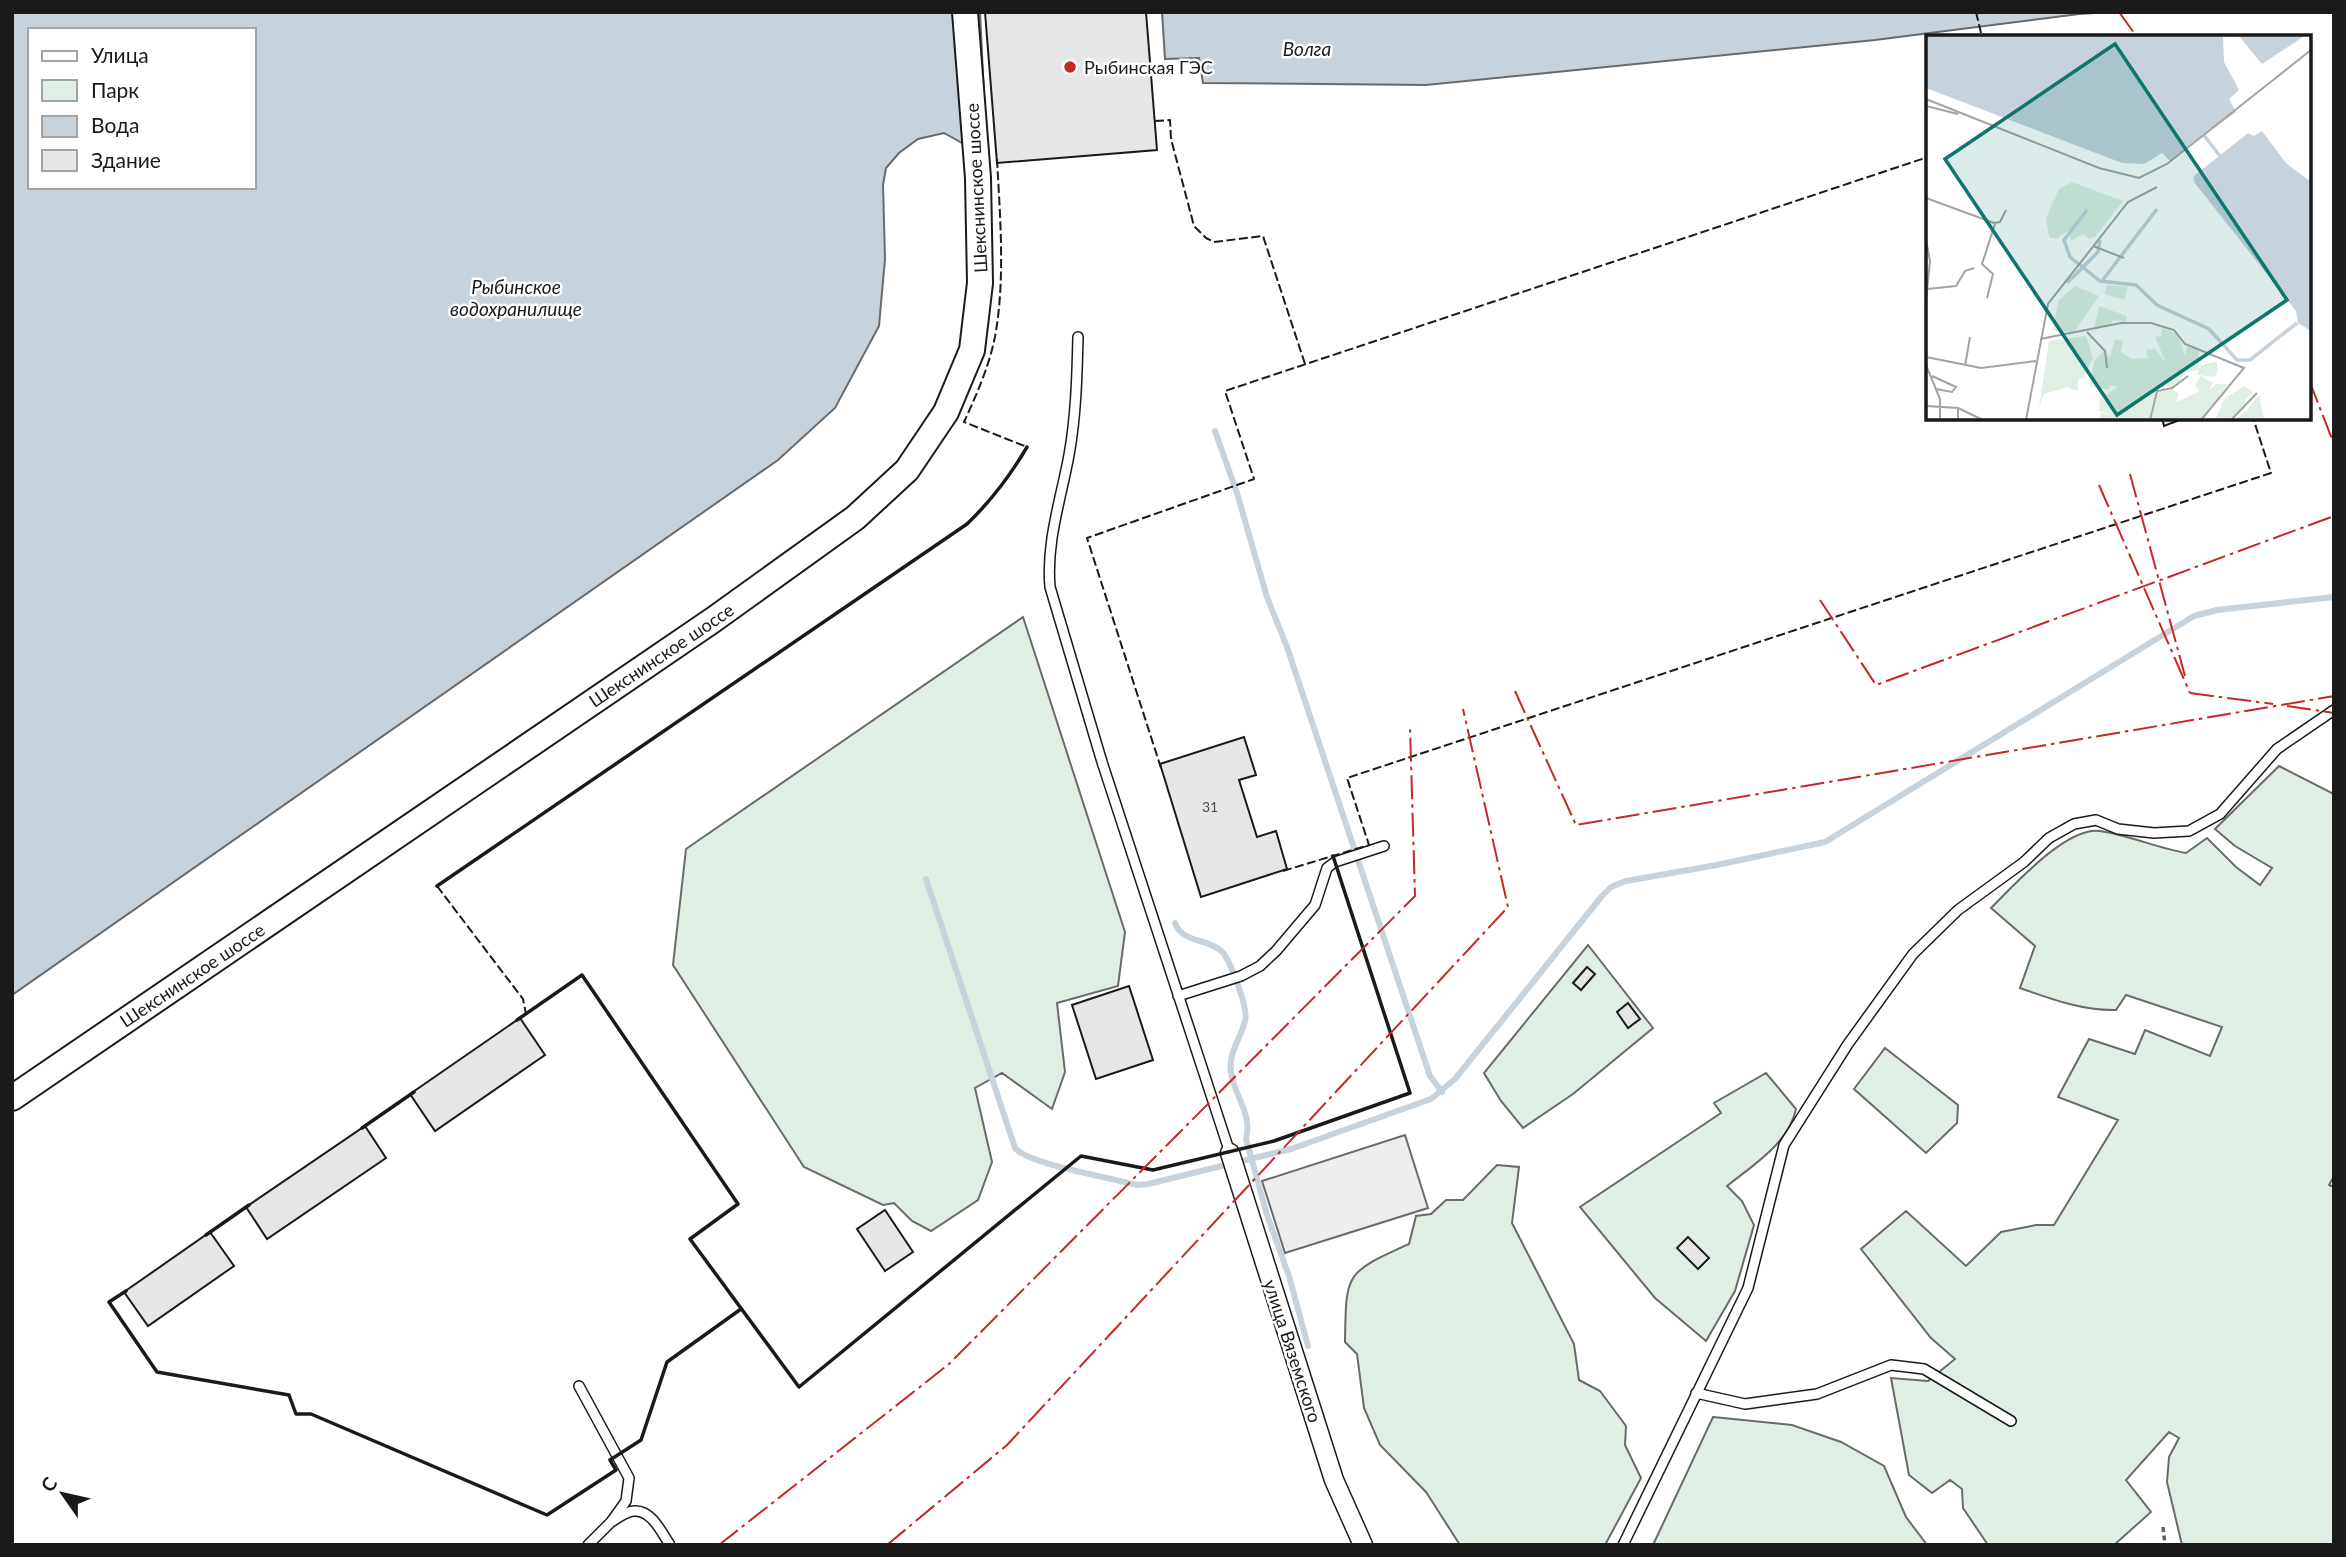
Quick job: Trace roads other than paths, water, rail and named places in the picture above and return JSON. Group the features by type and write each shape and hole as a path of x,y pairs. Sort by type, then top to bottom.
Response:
{"main road":[{"name":"Шекснинское шоссе","path":"12,1098 713,620 855,518 907,470 946,412 972,350 980,283 978,178 965,12"}],"street":[{"name":"улица Вяземского","path":"1230,1153 1335,1480 1363,1545"}],"lane":[{"path":"1078,337 1074,423 1053,526 1048,569 1049,587 1102,762 1230,1153"},
{"path":"1623,1545 1748,1288 1784,1145 1848,1044 1913,954 1958,910 2024,862 2049,838 2074,824 2096,820 2118,829 2154,833 2189,831 2220,814 2277,748 2334,710"},
{"path":"1178,996 1241,976 1260,966 1315,905 1327,868 1335,862 1384,846"},
{"path":"1696,1393 1745,1404 1817,1394 1891,1365 1924,1369 2011,1422"},
{"path":"579,1387 629,1478 626,1501 589,1545"},
{"path":"611,1522 632,1510 643,1512 655,1522 670,1545"}],"water":[{"name":"Рыбинское водохранилище","path":"12,12 980,12 986,136 971,148 944,133 918,139 899,153 886,168 883,185 885,259 879,326 835,408 778,460 12,995"},
{"name":"Волга","path":"1162,12 2111,12 1875,40 1426,85 1203,83 1199,58 1165,59"}],"waterway":[{"path":"1215,431 1237,493 1267,597 1287,647 1430,1076 1442,1092"},
{"path":"926,879 1015,1148 1037,1160 1054,1165 1137,1185 1148,1184 1291,1149 1431,1099 1455,1079 1611,887 1626,881 1825,842 2194,616 2217,610 2334,597"},
{"path":"1175,923 1179,930 1190,938 1212,945 1224,954 1242,997 1246,1015 1233,1052 1231,1072 1245,1113 1246,1139 1267,1215 1289,1276 1308,1346"}],"place":[{"name":"Рыбинская ГЭС","path":"1070,67"}]}
